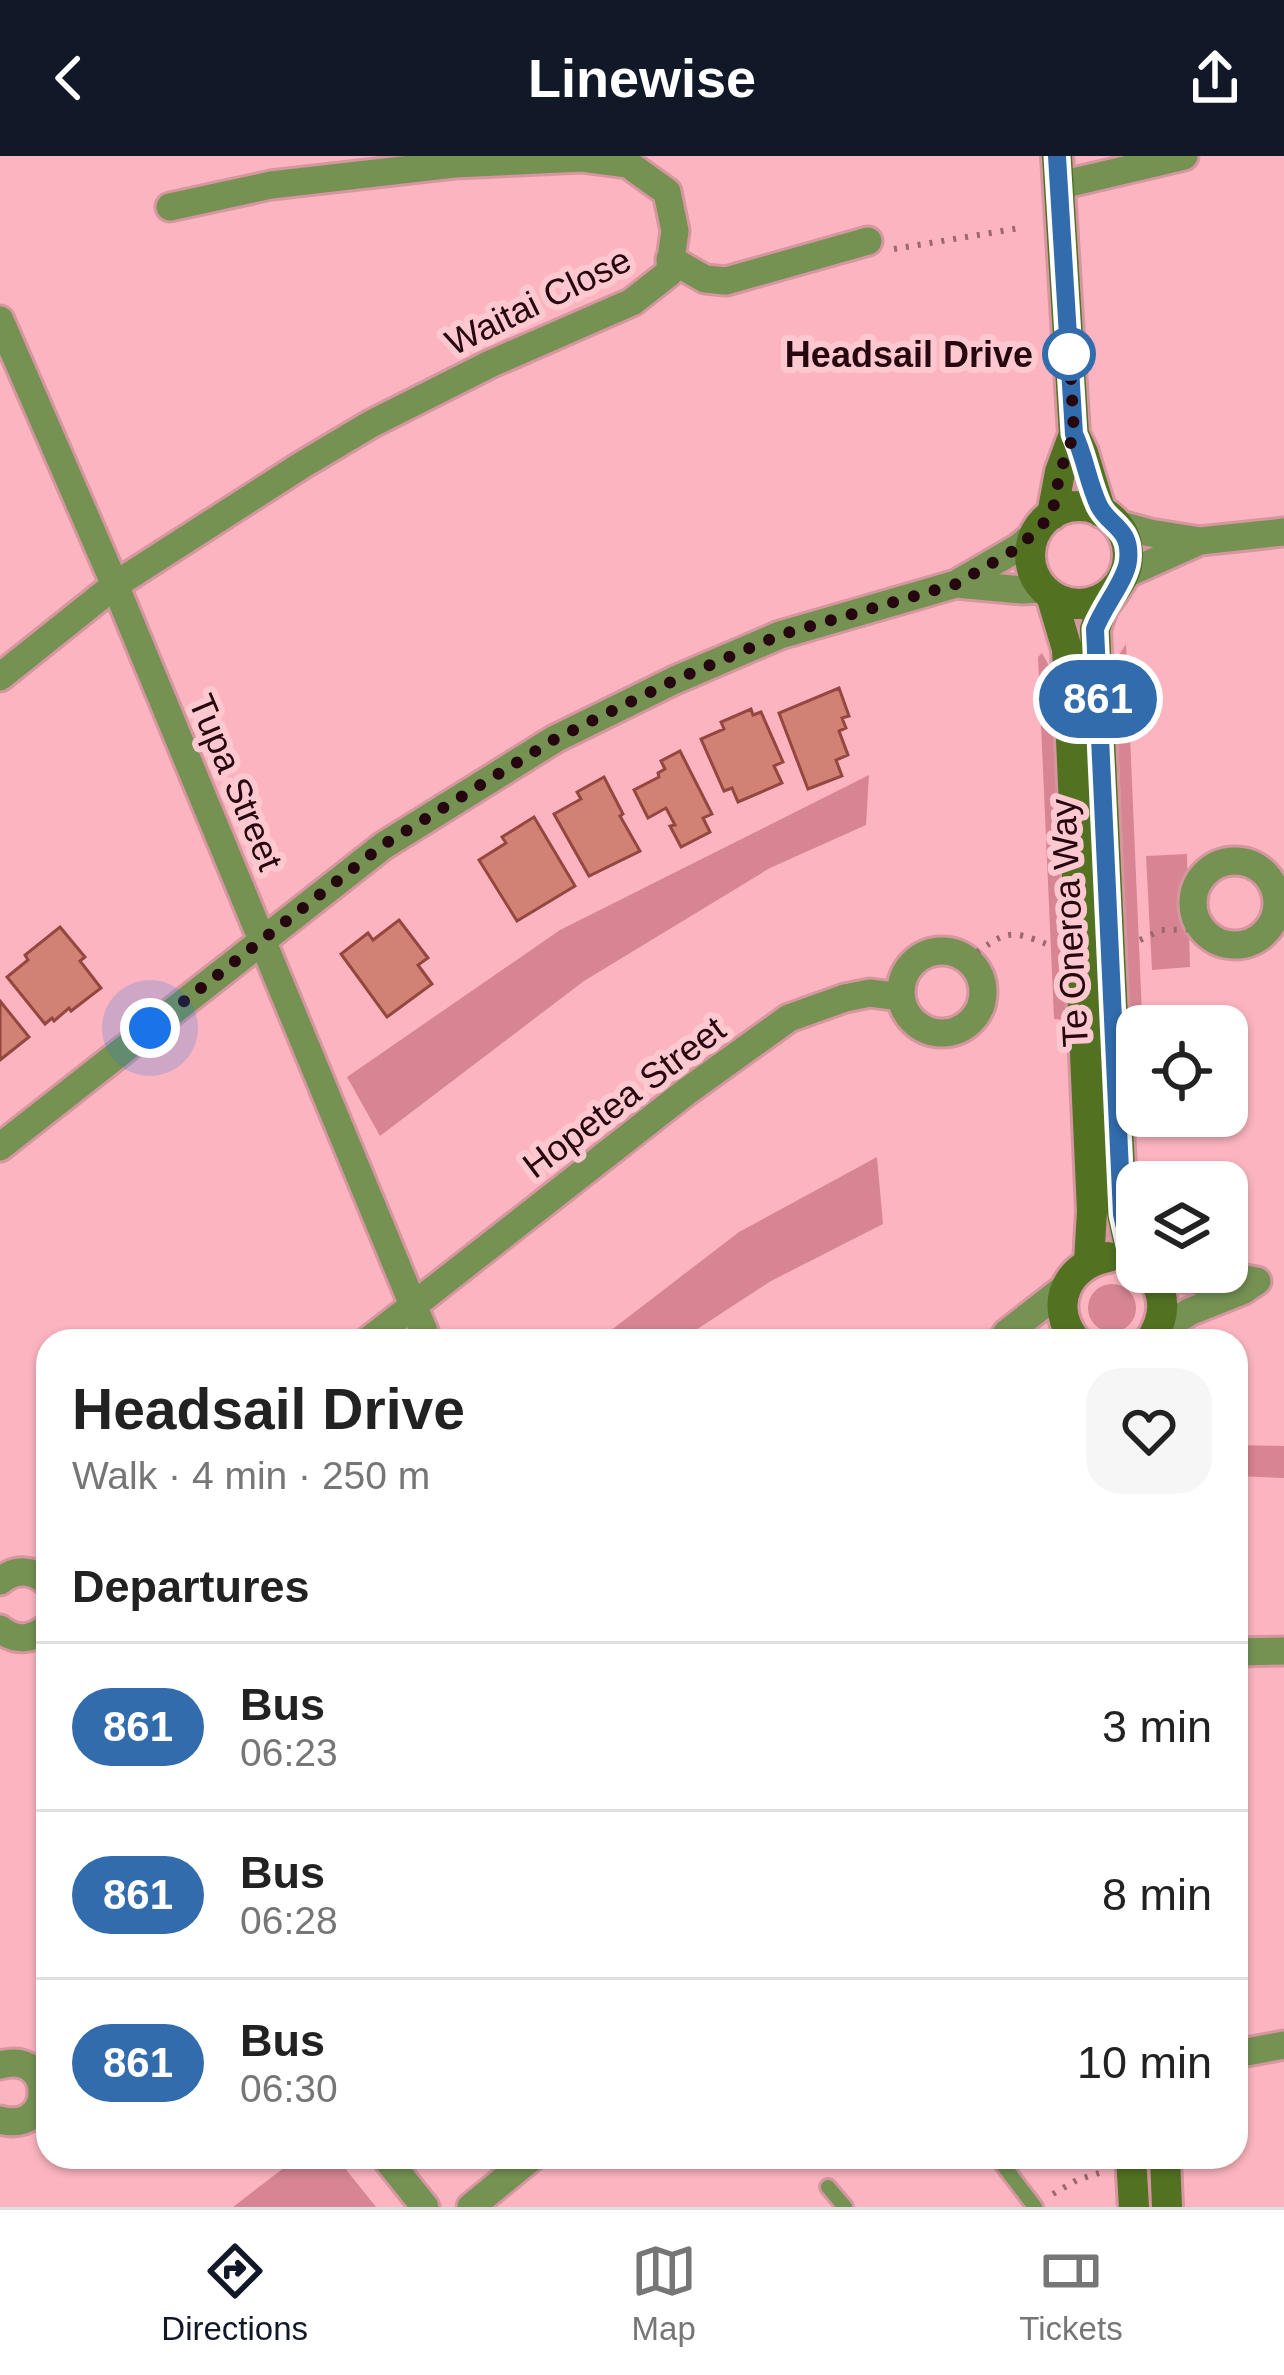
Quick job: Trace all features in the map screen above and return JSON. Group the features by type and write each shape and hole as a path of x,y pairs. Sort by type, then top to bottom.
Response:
{"street":[{"path":"1059,171 1184,156"},
{"name":"Waitai Close","path":"0,676 115,585 371,424 490,364 632,302 669,273 674,231 667,191 628,164 581,158 454,164 272,184 170,207"},
{"name":"Te Oneroa Way","path":"1059,171 1074,434 1109,518 1128,547 1120,581 1095,629 1120,1161"},
{"path":"670,259 705,279 726,281 868,241"},
{"name":"Tupa Street","path":"0,320 115,585 423,1329"},
{"name":"Te Oneroa Way","path":"1074,434 1030,560 1048,592 1067,658 1092,1199 1089,1262"},
{"path":"0,1147 383,845 555,739 675,680 780,635 956,584 1018,548 1069,508 1083,506 1150,533 1200,541 1284,532"},
{"path":"956,584 1048,592 1064,602 1092,602 1106,597 1120,581 1200,541"},
{"path":"1233,861 1251,864 1266,874 1281,908 1262,936 1247,944 1229,945 1201,928 1194,912 1194,894 1215,866 1233,861"},
{"path":"948,951 968,959 978,972 983,992 980,1009 964,1026 948,1033 931,1031 910,1018 901,997 908,968 932,952 948,951"},
{"name":"Hopetea Street","path":"383,1329 686,1092 789,1018 870,993 901,997"},
{"path":"1012,1329 1066,1287 1089,1262 1116,1256"},
{"path":"1165,1329 1190,1312 1270,1279"},
{"path":"1066,1287 1062,1303 1068,1329"},
{"name":"Te Oneroa Way","path":"1156,1329 1163,1313 1161,1293"},
{"path":"0,1581 17,1571 36,1575"},
{"path":"0,1629 19,1639 36,1636"},
{"path":"1248,1652 1284,1652"},
{"path":"1248,2052 1284,2045"},
{"path":"0,2065 36,2065"},
{"path":"0,2120 18,2122 36,2111"},
{"path":"395,2169 425,2207"},
{"path":"471,2207 517,2169"},
{"path":"1132,2169 1134,2207"},
{"path":"1165,2169 1167,2207"}],"lane":[{"path":"1006,2169 1035,2206"},
{"path":"828,2187 845,2207"}],"path":[{"path":"1125,942 1161,930 1201,928"},
{"path":"968,959 1002,936 1025,933 1047,945 1064,945"},
{"path":"1035,2206 1077,2180 1099,2174"}],"shaded area":[{"path":"1126,644 1142,1005 1129,1005 1115,661"},
{"path":"1042,653 1052,671 1066,1020 1054,1019 1038,657"},
{"path":"869,775 866,825 770,868 584,981 380,1136 347,1077 560,930"},
{"path":"1187,854 1190,967 1152,970 1146,856"},
{"path":"877,1157 883,1224 771,1281 697,1329 613,1329 739,1232"},
{"path":"1112,1284 1116,1293 1130,1293 1136,1308 1129,1325 1101,1329 1095,1325 1088,1308 1095,1291"},
{"path":"1248,1445 1284,1446 1284,1478 1248,1476"},
{"path":"282,2169 346,2169 376,2207 233,2207"}],"building":[{"path":"839,688 849,716 842,718 846,728 839,731 848,755 836,760 842,776 808,789 779,713"},
{"path":"751,709 753,715 761,712 783,762 774,766 782,783 738,802 732,788 724,791 701,739 724,729 721,722"},
{"path":"680,751 712,814 703,818 710,832 681,847 666,808 648,818 634,790 659,777 665,769 661,761"},
{"path":"604,777 640,851 589,876 554,814 581,799 577,792"},
{"path":"534,817 575,886 517,921 479,860 506,843 502,837"},
{"path":"399,920 428,958 418,965 432,984 387,1017 341,954 368,933 373,940"},
{"path":"60,927 85,957 80,961 101,988 45,1024 7,977 28,960 25,955"},
{"path":"0,1001 29,1037 0,1060"}],"bus line":[{"name":"861","path":"1057,156 1074,434 1101,512 1117,524 1128,547 1124,575 1102,608 1095,629 1120,1161"}],"place":[{"name":"Headsail Drive","path":"1069,354"}],"route":[{"path":"150,1028 383,845 555,739 780,635 956,584 1018,548 1052,515 1074,434 1069,343 1069,354"}]}
